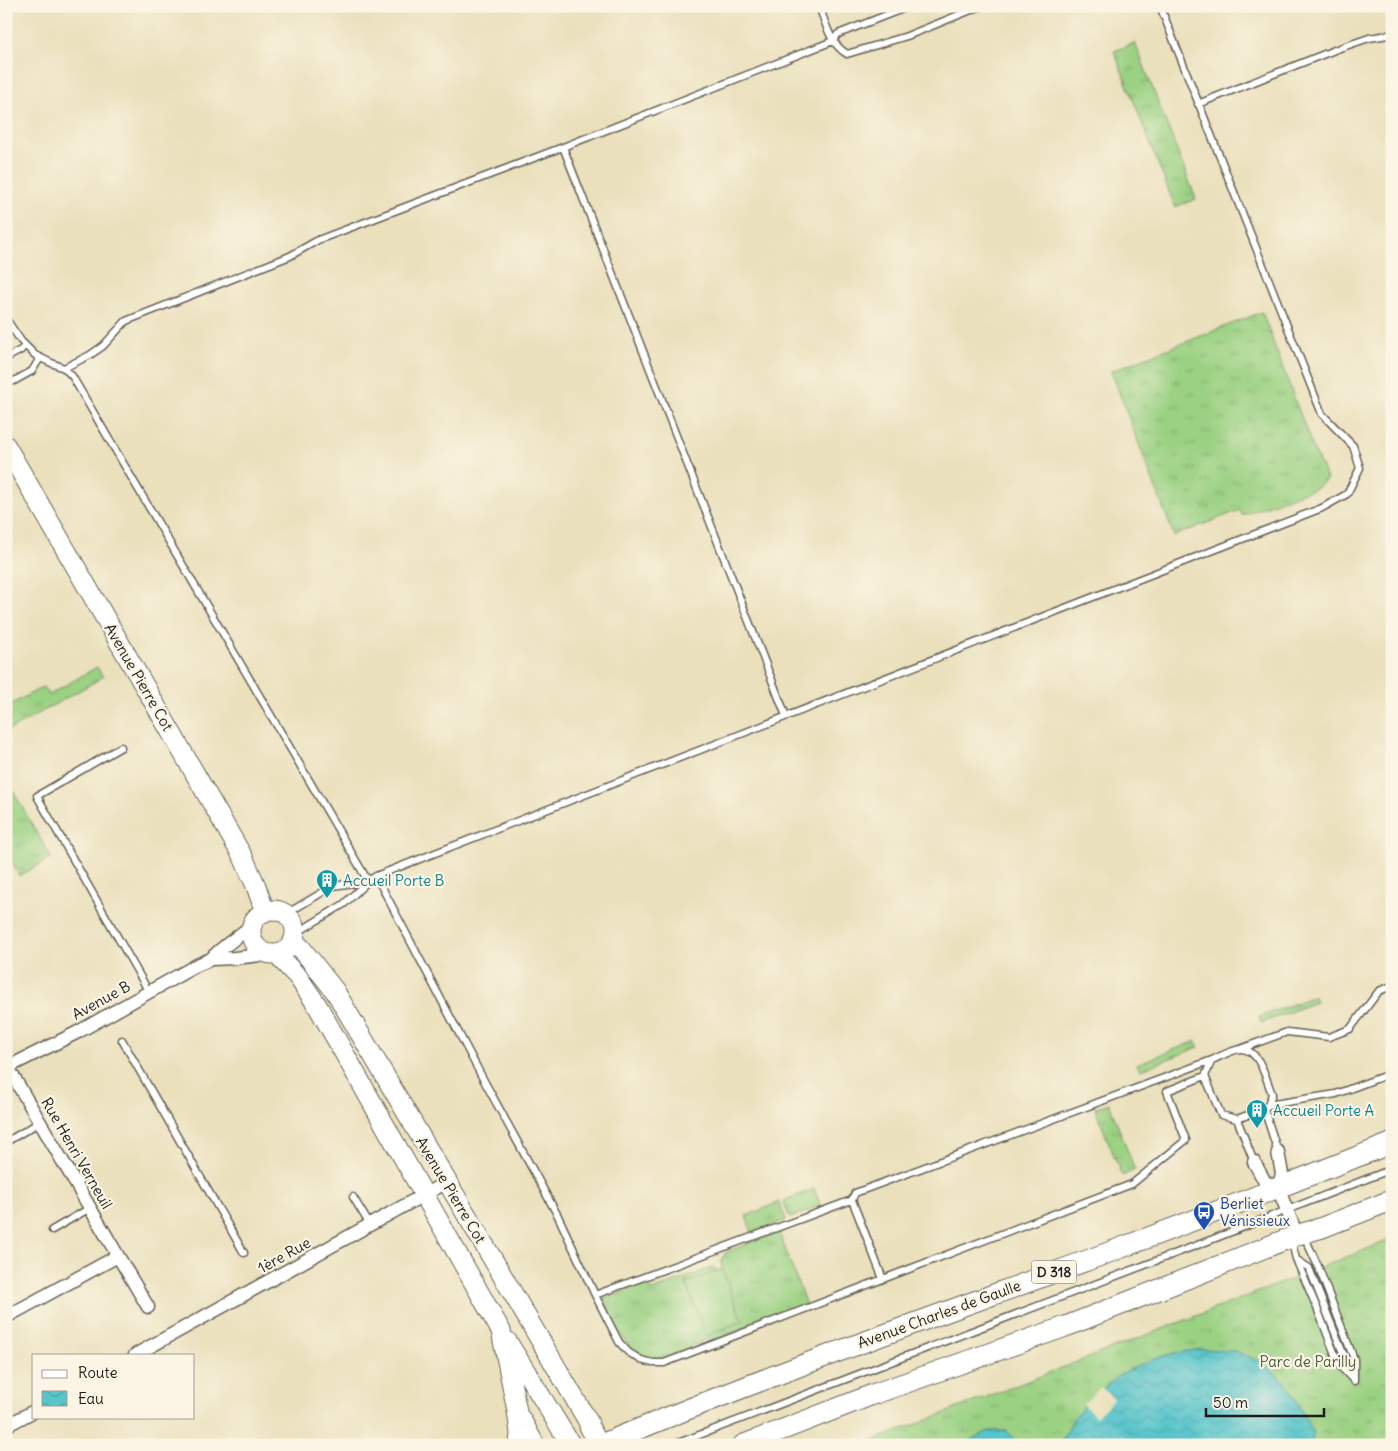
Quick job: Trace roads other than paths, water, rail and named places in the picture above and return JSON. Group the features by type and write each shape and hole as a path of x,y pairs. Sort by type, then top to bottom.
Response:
{"main road":[{"name":"Avenue Charles de Gaulle","path":"599,1445 776,1375 1127,1246 1392,1143"},
{"path":"743,1445 874,1394 1067,1326 1297,1235 1321,1228 1392,1200"}],"street":[{"name":"Avenue Pierre Cot","path":"6,446 243,857 256,886 259,918"},
{"path":"272,910 286,914 294,926 294,937 290,947 284,952 272,954 262,952 253,941 251,934 259,918 272,910"},
{"name":"Avenue B","path":"211,959 219,950 241,935 259,918"},
{"name":"Avenue Pierre Cot","path":"294,937 335,991 589,1423 599,1445"},
{"name":"Avenue Pierre Cot","path":"272,954 298,977 317,1005 501,1331 571,1445"},
{"name":"Avenue B","path":"7,1067 78,1032 196,965 211,959 272,954"},
{"name":"Rue Henri Verneuil","path":"7,1067 148,1307"},
{"path":"1278,1152 1282,1174 1278,1188 1297,1235"},
{"path":"1254,1162 1265,1182 1278,1188"},
{"name":"1ère Rue","path":"139,1354 153,1350 447,1182"},
{"path":"6,1317 118,1256"},
{"name":"Avenue Pierre Cot","path":"501,1331 517,1411 520,1433 519,1445"},
{"name":"Avenue Pierre Cot","path":"517,1411 535,1445"},
{"path":"6,1426 32,1412"}],"lane":[{"path":"819,6 838,50 847,54 907,36 981,6"},
{"path":"64,368 103,346 126,321 290,256 318,240 563,147 833,41 838,34 910,6"},
{"path":"286,914 333,886 368,880 1322,508 1347,494 1360,468 1353,446 1322,414 1160,6"},
{"path":"1198,104 1369,38 1388,35 1392,38"},
{"path":"563,147 786,716"},
{"path":"6,319 12,329 35,355 64,368 72,376 368,880"},
{"path":"6,358 25,345"},
{"path":"6,383 14,381 32,371 40,358"},
{"path":"121,747 37,796 149,992"},
{"path":"376,876 558,1216 619,1342 628,1352 641,1360 653,1363 664,1363 1132,1184 1186,1140 1167,1091 1205,1076 1212,1060"},
{"path":"294,937 344,904 368,880"},
{"path":"883,1280 852,1200 855,1192 1287,1032 1328,1037 1350,1029 1379,991 1392,986"},
{"path":"122,1040 244,1253"},
{"path":"1240,1049 1252,1052 1257,1057 1272,1094 1266,1107 1278,1152"},
{"path":"1205,1076 1221,1115 1237,1119 1266,1107 1336,1094 1392,1073"},
{"path":"1237,1119 1254,1162"},
{"path":"6,1142 40,1122"},
{"path":"673,1445 1392,1170"},
{"path":"353,1197 370,1225"},
{"path":"595,1295 852,1200"},
{"path":"52,1230 90,1208"},
{"path":"1297,1235 1306,1240 1312,1252 1354,1359 1354,1381 1339,1365 1296,1258 1293,1247 1297,1235"},
{"path":"1309,1268 1312,1252"},
{"path":"1296,1258 1309,1268 1354,1381"}],"water":[{"path":"1202,1349 1235,1351 1261,1362 1288,1385 1313,1433 1312,1445 1059,1445 1074,1418 1090,1400 1119,1375 1146,1362 1174,1353"},
{"path":"989,1431 1007,1431 1021,1445 966,1445 972,1439"}],"place":[{"name":"Accueil Porte B","path":"327,899"},
{"name":"Accueil Porte A","path":"1257,1129"},
{"name":"Berliet Vénissieux","path":"1204,1231"}],"park label":[{"name":"Parc de Parilly","path":"1308,1361"}]}
